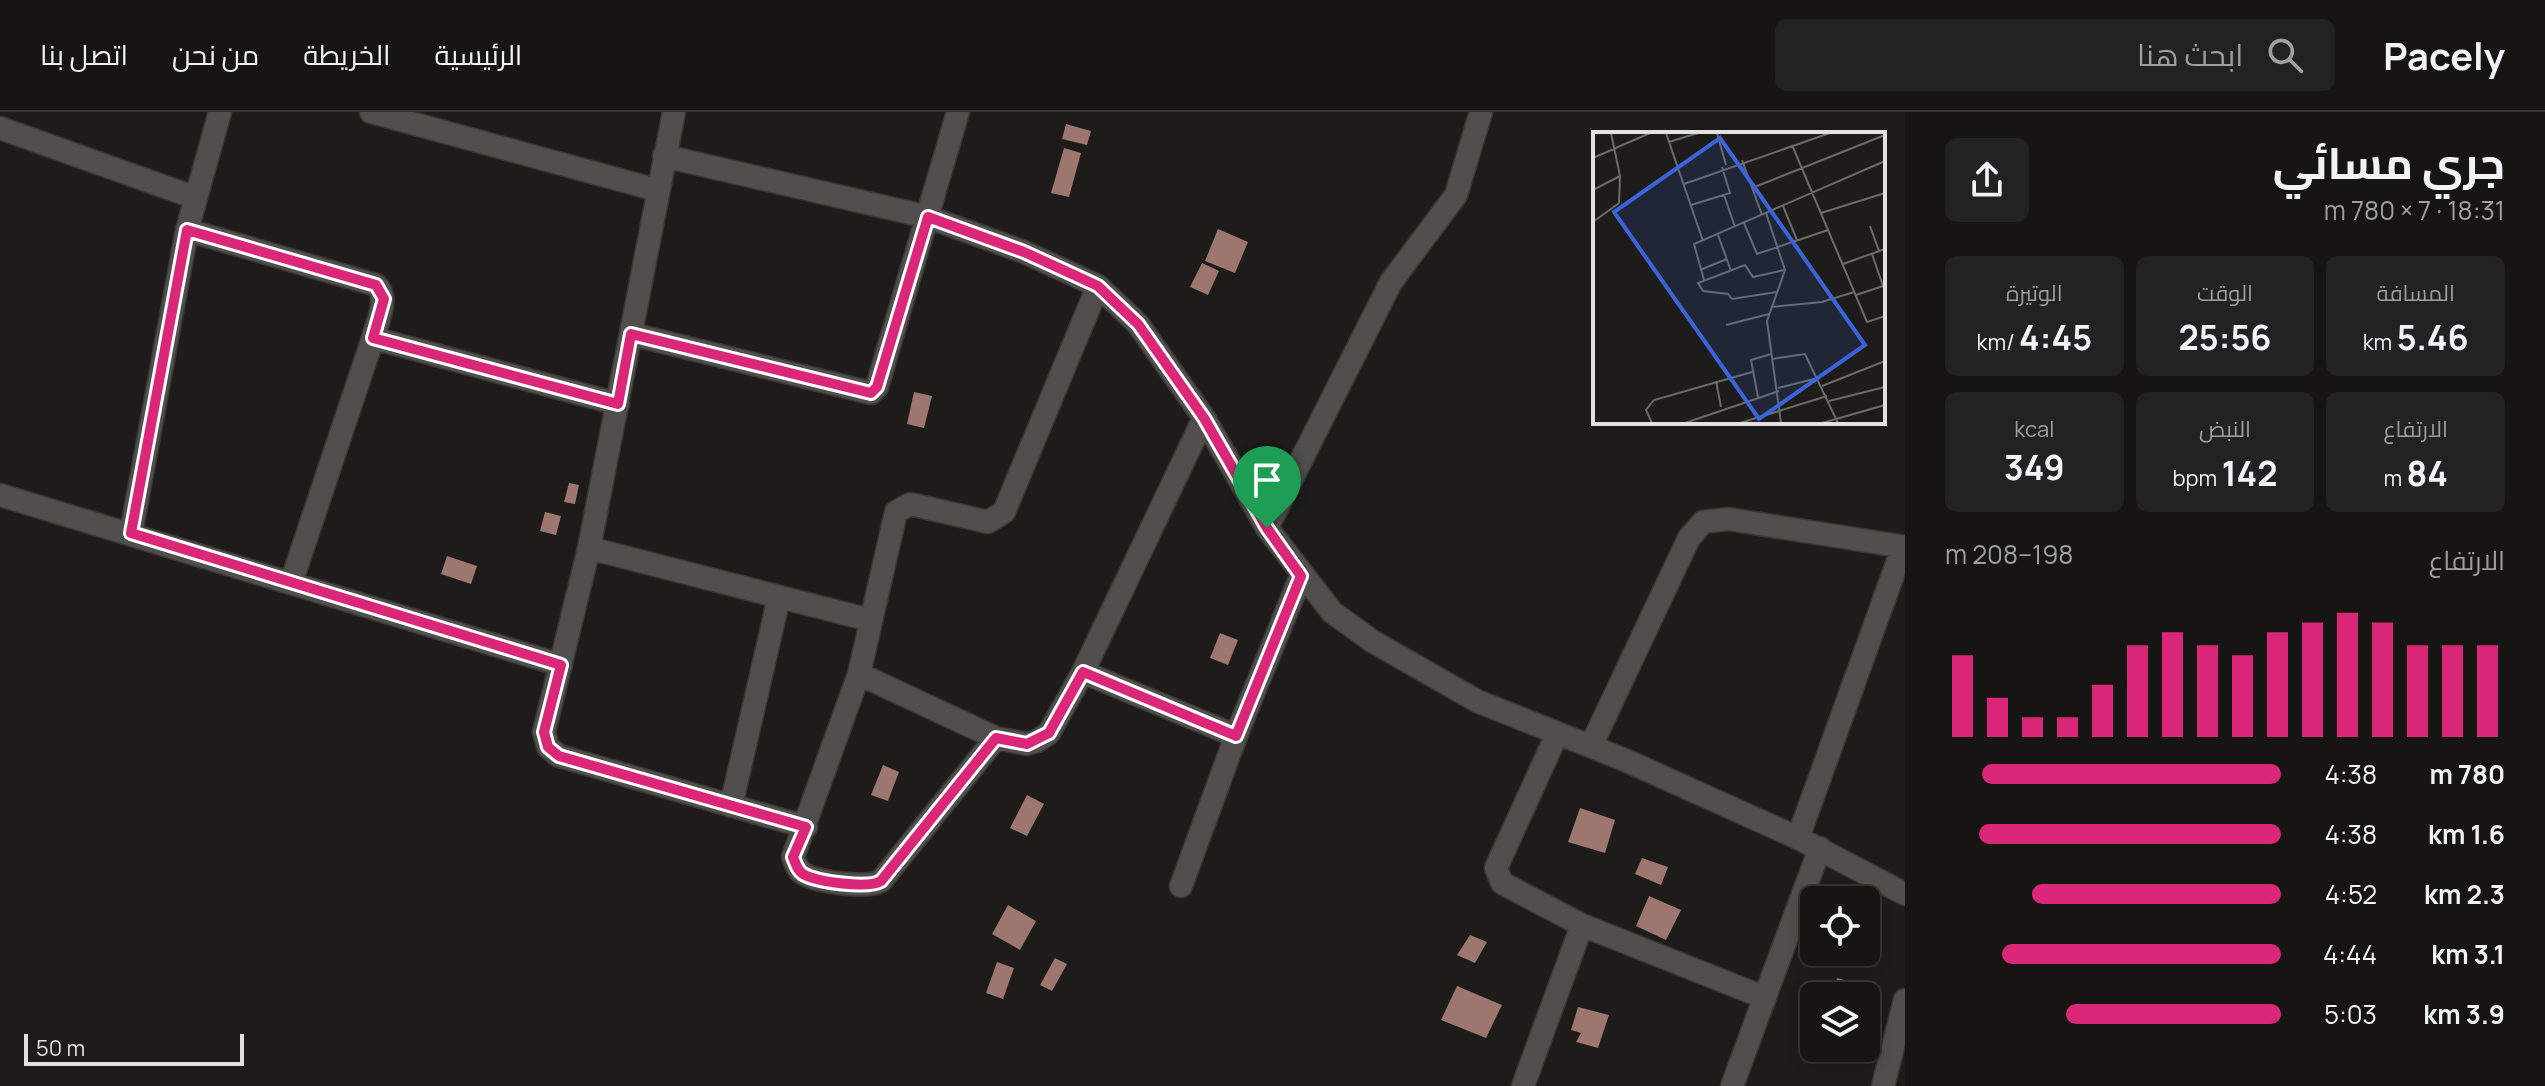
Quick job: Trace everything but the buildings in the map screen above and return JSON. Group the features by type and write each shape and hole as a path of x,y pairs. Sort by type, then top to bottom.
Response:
{"street":[{"path":"131,533 187,230 220,112"},
{"path":"371,112 657,190"},
{"path":"449,134 455,112"},
{"path":"674,112 589,548 544,732 548,747 559,756 806,827"},
{"path":"631,334 871,393 877,387 958,112"},
{"path":"1267,528 1391,282 1456,195 1481,112"},
{"path":"0,128 196,198"},
{"path":"664,156 928,217 1024,252 1098,286 1138,324 1204,418 1267,528 1301,576 1332,612 1372,641 1477,701 1591,746 1798,838 1905,894"},
{"path":"187,230 376,285 384,299 291,583"},
{"path":"996,738 892,868 874,885 864,887 805,875 793,857 859,674 896,512 910,504 988,522 1004,512 1098,286"},
{"path":"373,338 618,404"},
{"path":"859,674 996,738 1027,744 1049,733 1083,672 1204,418"},
{"path":"0,495 561,665"},
{"path":"1591,746 1689,538 1703,522 1728,519 1904,547 1798,838"},
{"path":"589,548 870,620"},
{"path":"1181,886 1236,736 1301,576"},
{"path":"731,806 779,597"},
{"path":"1083,672 1236,736"},
{"path":"1557,734 1496,868 1497,877 1502,883 1582,925 1763,997"},
{"path":"1732,1086 1820,848"},
{"path":"1523,1086 1582,925"},
{"path":"1883,1086 1905,1000"}],"route":[{"path":"928,217 1024,252 1098,286 1138,324 1204,418 1267,528 1301,576 1236,736 1083,672 1049,733 1027,744 996,738 881,881 864,887 805,875 797,868 793,857 806,827 559,756 548,747 544,732 561,665 131,533 187,230 376,285 382,290 384,299 373,338 618,404 631,334 864,394 871,393 877,387 928,217"}]}
